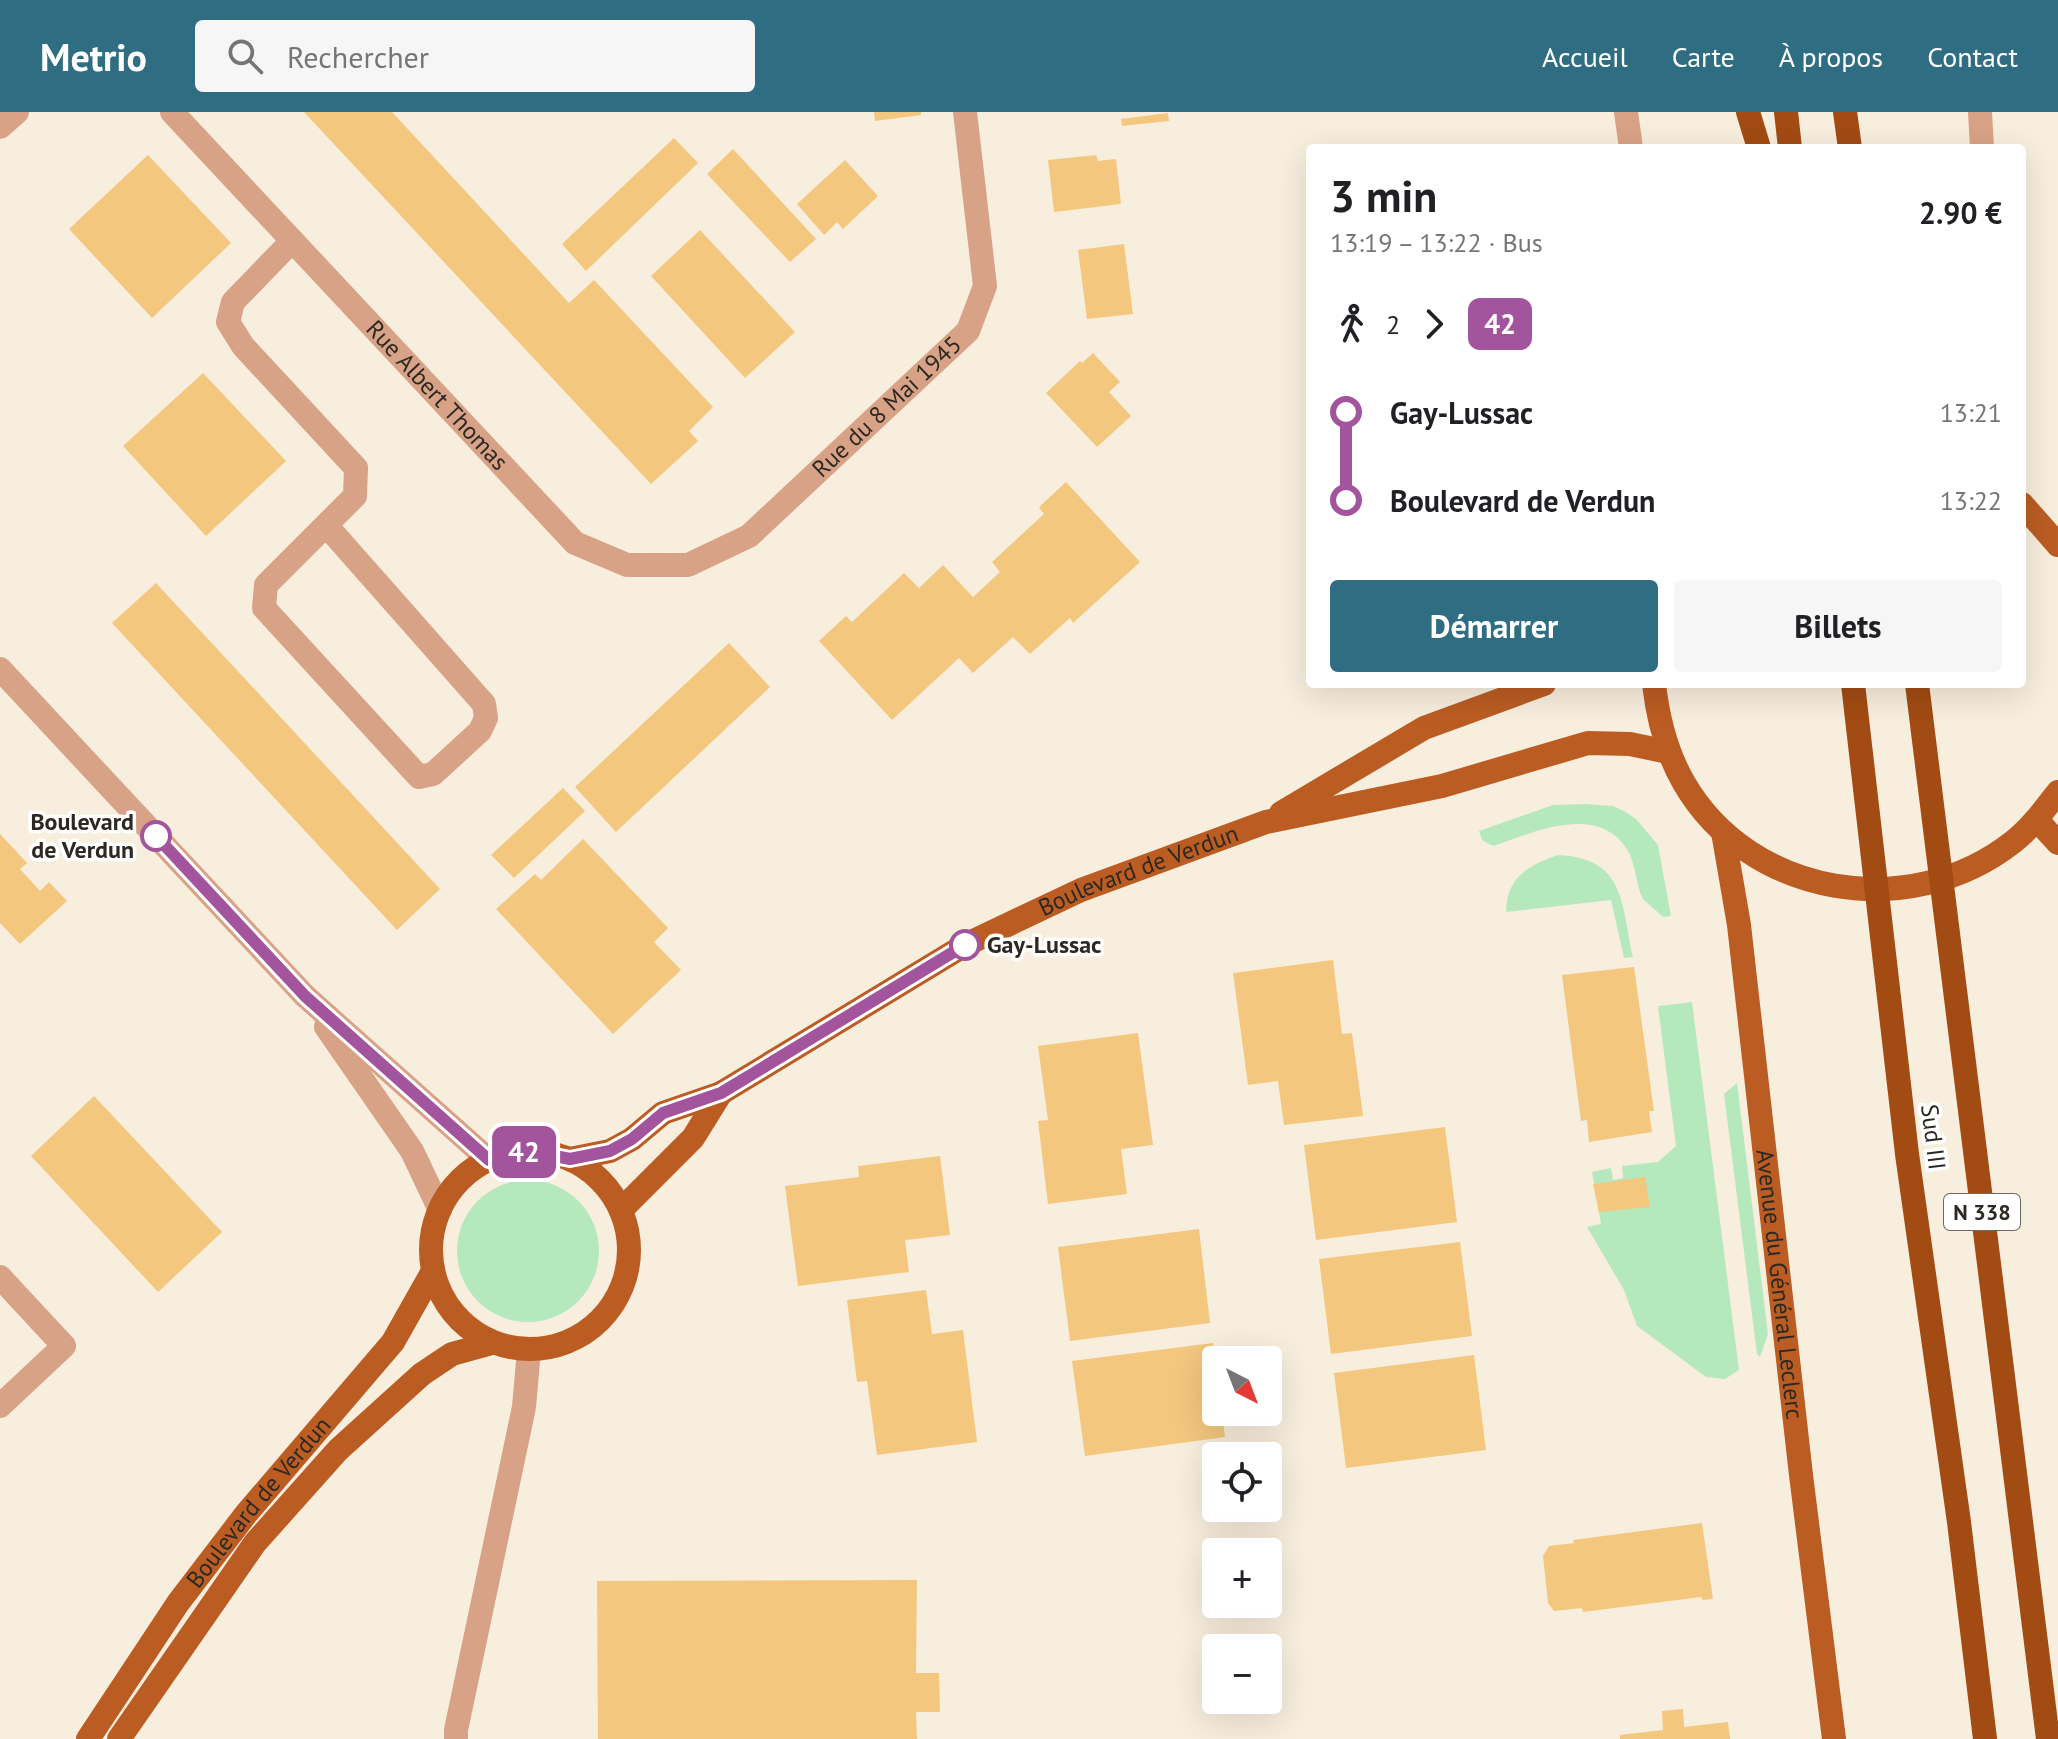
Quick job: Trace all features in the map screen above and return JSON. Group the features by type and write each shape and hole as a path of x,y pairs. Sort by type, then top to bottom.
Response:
{"highway":[{"path":"1748,112 1758,144"},
{"path":"1786,112 1790,144"},
{"path":"1845,112 1849,144"},
{"name":"Sud III","path":"1853,688 1907,1154 1959,1522 1985,1739"},
{"name":"Sud III","path":"1917,688 2048,1739"}],"main road":[{"path":"2026,509 2058,545"},
{"name":"Boulevard de Verdun","path":"1266,822 1424,728 1533,688"},
{"path":"1654,688 1657,714 1668,752 1691,794 1723,832 1766,863 1801,879 1839,888 1878,891 1953,876 1989,859 2014,842 2037,820 2058,792"},
{"name":"Boulevard de Verdun","path":"570,1159 610,1151 632,1139 663,1113 721,1093 965,945 1081,890 1266,822 1442,786 1588,743 1630,744 1668,752"},
{"path":"2037,820 2058,843"},
{"name":"Avenue du Général Leclerc","path":"1723,832 1739,925 1834,1739"},
{"name":"Boulevard de Verdun","path":"621,1210 693,1138 721,1093"},
{"path":"529,1151 570,1159 600,1180 621,1210 628,1233 629,1258 624,1282 613,1304 598,1323 566,1343 529,1350 492,1343 465,1326 444,1301 433,1271 431,1240 440,1210 459,1181 489,1160 529,1151"},
{"name":"Boulevard de Verdun","path":"88,1739 178,1603 246,1514 393,1342 433,1271"},
{"name":"Boulevard de Verdun","path":"119,1739 255,1543 338,1450 422,1374 452,1354 492,1343"}],"street":[{"path":"0,127 17,112"},
{"name":"Rue Albert Thomas","path":"172,112 575,543 627,565 688,565 749,536"},
{"name":"Rue du 8 Mai 1945","path":"749,536 968,331 985,286 965,112"},
{"path":"1626,112 1630,144"},
{"path":"1980,112 1982,144"},
{"path":"292,241 233,302 228,322 243,346 356,468 355,496 326,525 266,585 264,608 419,777 433,774 480,731 486,718 484,704 326,525"},
{"path":"0,669 305,996 489,1160"},
{"path":"305,996 412,1151 440,1210"},
{"path":"0,1277 64,1346 0,1406"},
{"path":"456,1739 524,1407 529,1350"}],"green space":[{"path":"1553,805 1613,806 1624,811 1636,819 1658,845 1671,916 1663,917 1644,900 1629,853 1617,837 1602,828 1584,824 1547,828 1493,846 1482,840 1479,831"},
{"path":"1558,855 1580,858 1597,865 1608,875 1622,902 1633,957 1624,958 1611,900 1506,912 1510,890 1521,874"},
{"path":"1692,1002 1739,1370 1725,1379 1706,1377 1637,1326 1624,1290 1587,1227 1601,1224 1592,1172 1611,1168 1613,1180 1623,1178 1622,1166 1658,1162 1676,1146 1658,1006"},
{"path":"1737,1083 1768,1334 1760,1357 1757,1354 1724,1094"},
{"path":"528,1180 555,1186 578,1201 593,1224 599,1251 593,1278 578,1301 555,1316 528,1322 501,1316 478,1301 463,1278 457,1251 463,1224 478,1201 501,1186"}],"building":[{"path":"304,112 392,112 569,303 594,280 713,407 689,431 698,441 651,484"},
{"path":"874,112 921,112 921,115 875,121"},
{"path":"1168,113 1169,121 1122,126 1121,119"},
{"path":"674,138 698,163 586,271 562,244"},
{"path":"733,149 816,239 790,262 707,174"},
{"path":"148,155 231,243 152,318 69,229"},
{"path":"1096,155 1098,161 1116,159 1121,204 1054,212 1048,160"},
{"path":"845,160 878,196 843,229 837,222 824,235 797,204"},
{"path":"700,230 795,332 745,378 651,276"},
{"path":"1124,244 1133,314 1087,319 1078,250"},
{"path":"1093,353 1120,382 1109,392 1131,416 1097,447 1046,393"},
{"path":"203,373 286,461 206,536 123,446"},
{"path":"1066,482 1140,562 1073,623 1070,618 1030,654 1013,637 973,673 959,658 892,720 819,641 846,616 852,622 904,573 919,588 943,565 973,597 1000,572 992,562 1044,514 1039,507"},
{"path":"156,583 440,889 397,930 112,623"},
{"path":"729,643 770,687 616,832 575,787"},
{"path":"563,788 585,811 514,878 491,855"},
{"path":"0,834 27,863 20,869 40,891 49,882 67,901 20,944 0,923"},
{"path":"583,839 668,928 654,942 681,970 613,1034 496,909 535,874 541,880"},
{"path":"1333,960 1342,1034 1352,1033 1363,1116 1284,1125 1278,1081 1248,1085 1233,973"},
{"path":"1634,967 1654,1111 1649,1111 1652,1132 1589,1142 1587,1120 1581,1121 1562,975"},
{"path":"1138,1033 1153,1145 1121,1149 1127,1194 1048,1204 1038,1121 1048,1120 1038,1046"},
{"path":"94,1096 222,1232 158,1292 31,1156"},
{"path":"1445,1127 1457,1222 1316,1240 1304,1145"},
{"path":"940,1156 950,1235 905,1240 909,1272 798,1286 785,1186 859,1177 858,1166"},
{"path":"1645,1177 1650,1207 1599,1212 1593,1184"},
{"path":"1199,1229 1210,1323 1070,1341 1058,1247"},
{"path":"1460,1242 1472,1336 1331,1354 1319,1259"},
{"path":"926,1290 932,1334 963,1330 977,1442 877,1455 867,1381 857,1382 847,1300"},
{"path":"1213,1343 1213,1346 1202,1346 1202,1426 1224,1426 1225,1437 1085,1456 1072,1361"},
{"path":"1474,1355 1486,1450 1346,1468 1334,1373"},
{"path":"1702,1523 1713,1599 1703,1600 1701,1597 1583,1612 1582,1608 1554,1611 1548,1603 1543,1556 1549,1546"},
{"path":"917,1580 916,1673 939,1673 940,1712 916,1712 917,1739 598,1739 597,1581"},
{"path":"1683,1709 1684,1727 1728,1722 1730,1739 1620,1739 1620,1735 1663,1730 1662,1711"}],"bus line":[{"name":"42","path":"156,836 305,996 489,1160 529,1151 570,1159 610,1151 632,1139 663,1113 721,1093 965,945"}],"place":[{"name":"Boulevard de Verdun","path":"156,836"},
{"name":"Gay-Lussac","path":"965,945"}]}
